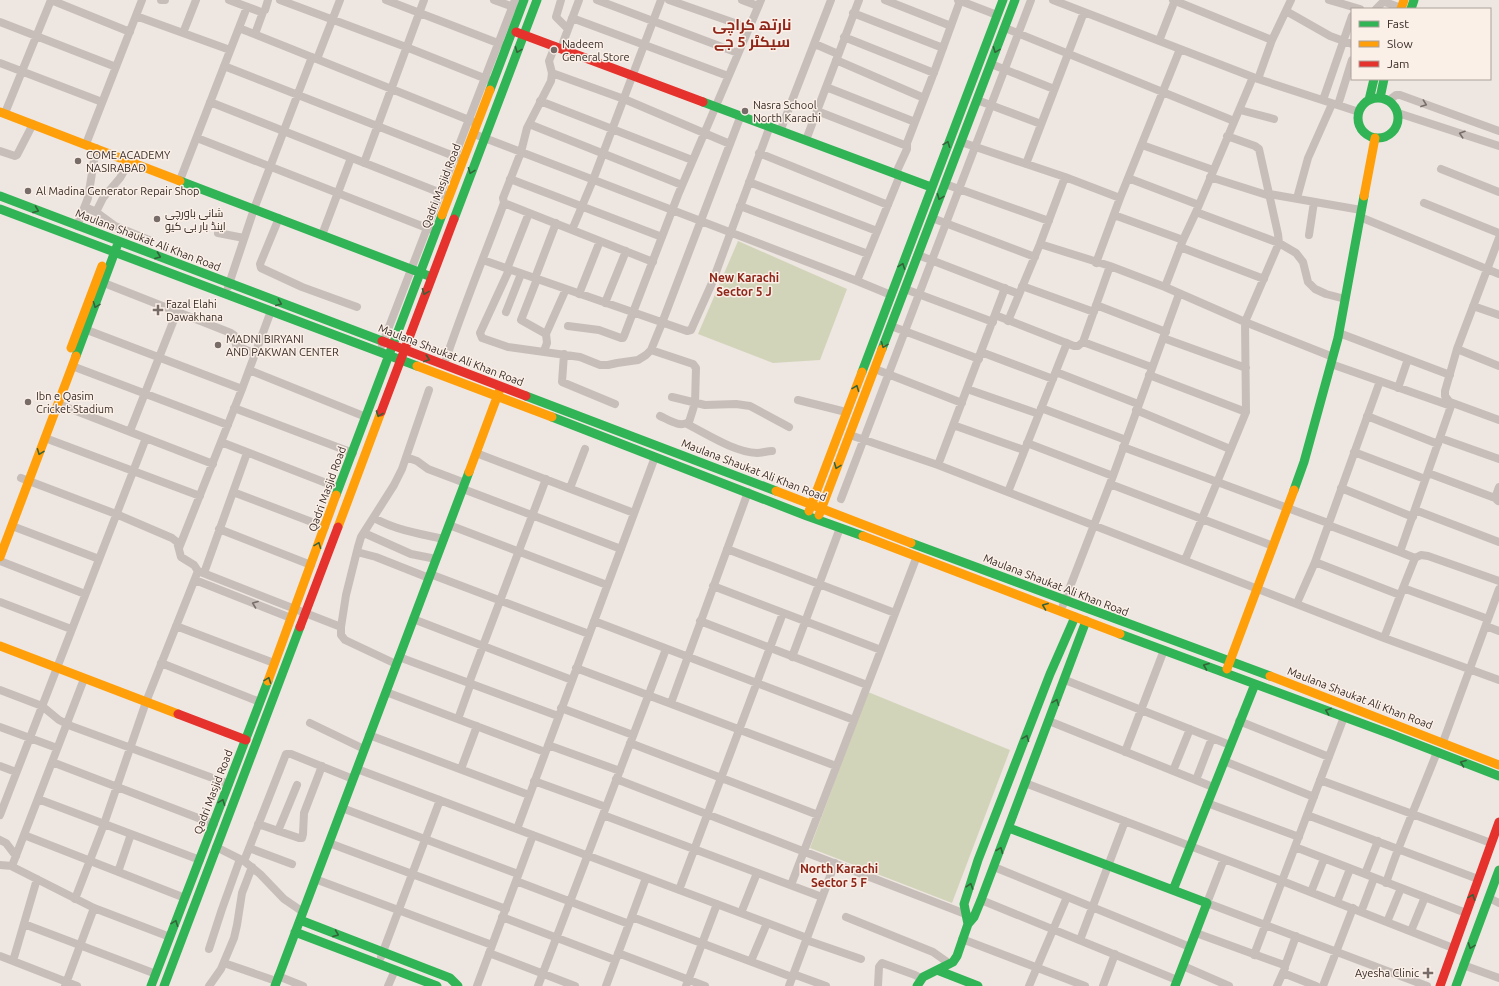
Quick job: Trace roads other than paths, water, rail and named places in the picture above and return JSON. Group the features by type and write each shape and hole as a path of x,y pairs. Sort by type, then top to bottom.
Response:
{"street":[{"path":"130,32 51,0 22,72 2,112 431,277"},
{"path":"86,144 142,0"},
{"path":"183,32 196,0"},
{"path":"229,0 263,12"},
{"path":"255,34 268,0"},
{"path":"280,0 406,47 489,81"},
{"path":"225,294 254,209 298,95 340,0"},
{"path":"386,0 503,45 516,6 494,0"},
{"path":"364,163 424,0"},
{"name":"Qadri Masjid Road","path":"152,986 246,740 392,345 437,232 449,197 459,159 474,134 474,122 489,81 503,45 513,31 516,6 524,0"},
{"name":"Qadri Masjid Road","path":"164,986 306,613 403,350 537,0"},
{"path":"561,0 556,17 568,30"},
{"path":"444,365 460,316 504,203 503,198 529,124 551,81 552,73 549,61 568,30 579,0"},
{"path":"597,0 738,53"},
{"path":"572,230 593,180 661,0"},
{"path":"669,0 749,28"},
{"path":"568,326 599,330 623,338 692,160 759,3 742,0"},
{"path":"781,130 815,44 830,0"},
{"path":"806,140 859,0"},
{"path":"885,0 951,26"},
{"path":"807,516 1003,0"},
{"path":"817,519 1015,0"},
{"path":"841,499 1031,0"},
{"path":"1052,0 1256,78 1359,112"},
{"path":"1159,41 1174,0 1272,40"},
{"path":"1165,287 1234,121 1256,78 1291,0"},
{"path":"1329,0 1357,8 1361,0"},
{"path":"857,280 888,205 915,122 951,26 963,1 997,15"},
{"path":"1377,8 1385,1 1402,6"},
{"path":"180,180 247,7"},
{"path":"1286,11 1330,36 1351,44"},
{"path":"1026,164 1084,12"},
{"path":"853,13 943,48"},
{"path":"136,16 230,50"},
{"path":"572,18 728,76"},
{"path":"1323,100 1351,19"},
{"path":"0,22 116,67"},
{"path":"239,28 474,122 459,159 440,193 412,269 379,351"},
{"path":"1004,28 1234,121"},
{"path":"513,31 931,187"},
{"path":"844,37 934,73"},
{"path":"815,44 837,57 924,98"},
{"path":"1096,262 1180,49"},
{"path":"0,63 102,102"},
{"path":"1297,198 1308,158 1335,104 1351,63"},
{"path":"991,64 1054,89"},
{"path":"224,66 459,159"},
{"path":"552,73 624,99 730,144"},
{"path":"1369,100 1374,80"},
{"path":"1384,80 1384,99"},
{"path":"826,87 915,122"},
{"path":"1384,99 1394,106 1398,113 1397,123 1393,132 1385,137 1375,138 1365,133 1358,124 1359,112 1362,105 1369,100 1384,99 1396,95 1400,95 1499,131"},
{"path":"977,100 1041,124"},
{"path":"540,101 692,160"},
{"path":"210,102 449,197"},
{"path":"1240,110 1274,119"},
{"path":"817,111 907,146"},
{"path":"1398,113 1499,146"},
{"path":"529,213 508,269 480,336 508,347 564,354 580,357 600,364 608,365 617,362 638,360 651,350 741,115"},
{"path":"0,151 15,156 17,155 33,124"},
{"path":"529,124 682,185"},
{"path":"483,260 662,323 687,331 691,330 712,283 770,126"},
{"path":"474,134 730,233 857,280 891,295"},
{"path":"1185,560 1246,412 1246,322 1279,243 1259,149 1255,146 1228,136"},
{"path":"197,138 437,232"},
{"path":"1225,673 1304,462 1339,333 1375,138"},
{"path":"961,142 1065,177 1120,198"},
{"path":"1142,145 1270,195 1297,198 1360,214 1499,274"},
{"path":"78,226 89,191 96,148"},
{"path":"759,153 888,205"},
{"path":"322,235 351,158"},
{"path":"96,212 103,198 120,178 130,161"},
{"path":"1440,169 1499,192"},
{"path":"1008,320 1035,257 1065,177"},
{"path":"1128,178 1279,243 1296,253 1303,262 1308,282 1315,289 1326,294 1345,299"},
{"path":"510,179 662,237"},
{"path":"749,182 877,231"},
{"path":"945,184 1049,221"},
{"name":"Maulana Shaukat Ali Khan Road","path":"0,196 403,350 502,386 1065,602 1229,661 1443,742 1499,765"},
{"path":"1309,235 1314,202"},
{"path":"504,203 653,262"},
{"path":"1424,203 1499,233"},
{"path":"740,206 868,254"},
{"path":"85,207 96,212 115,226 149,240"},
{"name":"Maulana Shaukat Ali Khan Road","path":"0,209 379,351 807,516 917,556 1061,612 1499,776"},
{"path":"1114,214 1264,279"},
{"path":"279,218 260,264 261,268 302,287 357,307"},
{"path":"932,218 1035,257"},
{"path":"546,334 521,320 556,224"},
{"path":"218,233 244,238"},
{"path":"1400,552 1439,441 1450,404 1445,396 1445,391 1457,349 1499,238"},
{"path":"0,557 12,526 25,480 115,240"},
{"path":"579,294 600,241"},
{"path":"1040,244 1110,266 1165,287 1398,388 1499,420"},
{"path":"0,534 45,438 104,283 111,251"},
{"path":"605,303 626,251"},
{"path":"918,255 1006,288 1095,308 1246,368"},
{"path":"905,289 994,319 1008,320 1074,346 1083,342 1110,266"},
{"path":"506,312 521,274"},
{"path":"104,283 231,333 234,335 236,345 255,354"},
{"path":"938,465 1006,288"},
{"path":"544,351 547,343 546,334 566,289"},
{"path":"1061,612 1113,476 1179,294"},
{"path":"1473,306 1499,315"},
{"path":"178,548 228,425 271,311"},
{"path":"130,431 177,312"},
{"path":"891,326 980,355 1054,375 1137,407 1230,449"},
{"path":"87,330 242,389"},
{"path":"1339,333 1450,375"},
{"path":"1083,342 1246,412"},
{"path":"1008,492 1067,343"},
{"path":"1457,349 1499,366"},
{"path":"651,350 695,365 695,403 691,417 686,424"},
{"path":"564,354 562,382 615,404"},
{"path":"1398,388 1408,359"},
{"path":"72,366 228,425"},
{"path":"875,369 962,403"},
{"path":"249,370 366,417"},
{"path":"1296,603 1314,562 1380,381"},
{"path":"276,981 296,932 502,386"},
{"path":"967,389 1040,411 1415,558"},
{"path":"429,390 406,457 394,485 361,537 346,595 341,627 342,635 345,640 398,660 560,712 631,739 721,778 818,815"},
{"path":"672,397 695,403 711,405 736,404 750,406 789,427"},
{"path":"798,400 846,412"},
{"path":"58,404 212,464"},
{"path":"234,408 353,453"},
{"path":"660,416 680,424 686,424 731,446 744,450 757,453 772,450"},
{"path":"1367,416 1439,441 1499,459"},
{"path":"953,425 1026,447 1113,476"},
{"path":"850,435 938,465 1384,638 1499,680"},
{"path":"45,438 200,496"},
{"path":"0,815 2,804 30,738 146,438"},
{"path":"221,442 339,488"},
{"path":"570,488 585,449"},
{"path":"75,899 104,824 161,663 195,580 201,572 219,529 247,452"},
{"path":"1354,452 1497,500 1499,487"},
{"path":"476,453 634,513"},
{"path":"406,457 417,461 428,469 464,486 532,515 621,549"},
{"path":"516,829 655,457"},
{"path":"458,719 483,646 546,479"},
{"path":"25,480 116,514 172,538 177,542 181,557 194,565 201,572 341,627"},
{"path":"1110,484 1273,546"},
{"path":"1341,488 1499,542"},
{"path":"233,492 325,527"},
{"path":"671,703 748,492"},
{"path":"374,518 399,530 444,539"},
{"path":"449,525 607,585"},
{"path":"12,526 99,559"},
{"path":"792,657 840,528"},
{"path":"219,529 311,565"},
{"path":"364,533 411,554 436,560"},
{"path":"727,549 895,613"},
{"path":"357,552 376,557 500,600 589,634"},
{"path":"1384,638 1415,558 1421,554 1499,581"},
{"path":"791,885 917,556"},
{"path":"0,561 85,594"},
{"path":"1314,562 1402,591 1487,622 1499,631"},
{"path":"195,580 291,618"},
{"path":"713,586 881,650"},
{"path":"1443,742 1499,588"},
{"path":"0,602 72,630"},
{"path":"679,890 783,612"},
{"path":"969,918 964,904 978,860 1018,760 1050,674 1075,617"},
{"path":"413,619 572,680"},
{"path":"594,621 854,720"},
{"path":"700,621 867,685"},
{"path":"878,986 879,967 882,963 915,974 921,984 934,972 953,962 957,956 969,918 981,900 994,867 1086,621"},
{"path":"176,626 274,663"},
{"path":"0,646 246,740"},
{"path":"538,986 666,649"},
{"path":"1125,752 1164,650"},
{"path":"161,663 260,702"},
{"path":"576,668 836,766"},
{"path":"11,866 84,679"},
{"path":"1065,680 1230,745"},
{"path":"1173,890 1255,684"},
{"path":"0,690 42,706 66,724 229,784"},
{"path":"386,692 477,726 620,770"},
{"path":"1254,955 1344,717"},
{"path":"1049,721 1213,787"},
{"path":"1239,721 1329,757"},
{"path":"310,723 364,749"},
{"path":"461,769 477,726"},
{"path":"0,727 57,748"},
{"path":"1173,771 1190,729"},
{"path":"370,735 529,795"},
{"path":"1196,780 1212,738"},
{"path":"1386,883 1437,752"},
{"path":"209,950 222,909 242,860 249,848 286,754 291,754 353,779"},
{"path":"1018,760 1032,765"},
{"path":"1224,761 1314,797"},
{"path":"52,762 214,824"},
{"path":"0,766 16,772"},
{"path":"258,824 299,838 302,837 304,812 322,766"},
{"path":"357,769 741,913 861,960"},
{"path":"616,779 835,863 969,918"},
{"path":"1320,780 1491,844"},
{"path":"534,781 606,807"},
{"path":"1025,783 1353,908 1453,948"},
{"path":"278,831 297,785"},
{"path":"38,799 200,860"},
{"path":"379,963 440,800"},
{"path":"1207,803 1299,837"},
{"path":"342,808 425,839 570,902 702,943 751,962 826,986"},
{"path":"603,815 822,897"},
{"path":"1307,815 1478,879"},
{"path":"1080,940 1125,821"},
{"path":"1440,986 1499,822"},
{"path":"1009,828 1427,986"},
{"path":"118,872 131,834"},
{"path":"24,835 185,898"},
{"path":"477,986 533,835"},
{"path":"0,840 6,843 16,856"},
{"path":"1365,874 1378,841"},
{"path":"329,843 506,909"},
{"path":"216,847 242,860 252,867 301,916 383,952 450,978 458,986"},
{"path":"1295,847 1466,913"},
{"path":"249,848 292,864"},
{"path":"981,900 1115,954 1176,983 1224,859"},
{"path":"1311,892 1324,859"},
{"path":"789,986 835,863"},
{"path":"0,865 11,866 94,908 170,938"},
{"path":"209,986 214,981 224,963 234,938 242,893 252,867"},
{"path":"994,867 1190,947"},
{"path":"1337,902 1350,869"},
{"path":"1456,986 1499,870"},
{"path":"741,913 757,873"},
{"path":"606,986 646,878"},
{"path":"1361,912 1374,878"},
{"path":"14,961 37,879"},
{"path":"315,879 492,945"},
{"path":"1387,922 1400,888"},
{"path":"1029,986 1067,897"},
{"path":"1411,931 1425,898"},
{"path":"1489,898 1499,903"},
{"path":"687,983 717,904"},
{"path":"66,984 94,908"},
{"path":"1323,986 1353,908"},
{"path":"502,917 556,938 617,957 687,983 705,986"},
{"path":"846,917 933,952 950,964"},
{"path":"751,962 767,923"},
{"path":"24,924 156,974"},
{"path":"296,932 437,986"},
{"path":"1196,933 1254,955 1316,986"},
{"path":"1277,986 1296,936"},
{"path":"962,939 1085,986"},
{"path":"489,953 576,986"},
{"path":"1103,986 1115,954"},
{"path":"0,956 66,984 77,986"},
{"path":"224,963 276,981 303,986"},
{"path":"1463,965 1499,978"},
{"path":"1182,966 1229,986"},
{"path":"388,986 395,970"},
{"path":"934,972 978,986"}],"place":[{"name":"Nadeem General Store","path":"554,50"},
{"name":"Nasra School North Karachi","path":"745,111"},
{"name":"COME ACADEMY NASIRABAD","path":"78,161"},
{"name":"Al Madina Generator Repair Shop","path":"28,191"},
{"name":"شانی باورچی اینڈ بار بی کیو","path":"157,219"},
{"name":"Fazal Elahi Dawakhana","path":"158,310"},
{"name":"MADNI BIRYANI AND PAKWAN CENTER","path":"218,345"},
{"name":"Ibn e Qasim Cricket Stadium","path":"28,402"},
{"name":"Ayesha Clinic","path":"1428,973"}],"district":[{"name":"نارتھ کراچی سیکٹر 5 جے","path":"752,32"},
{"name":"New Karachi Sector 5 J","path":"744,284"},
{"name":"North Karachi Sector 5 F","path":"839,875"}]}
